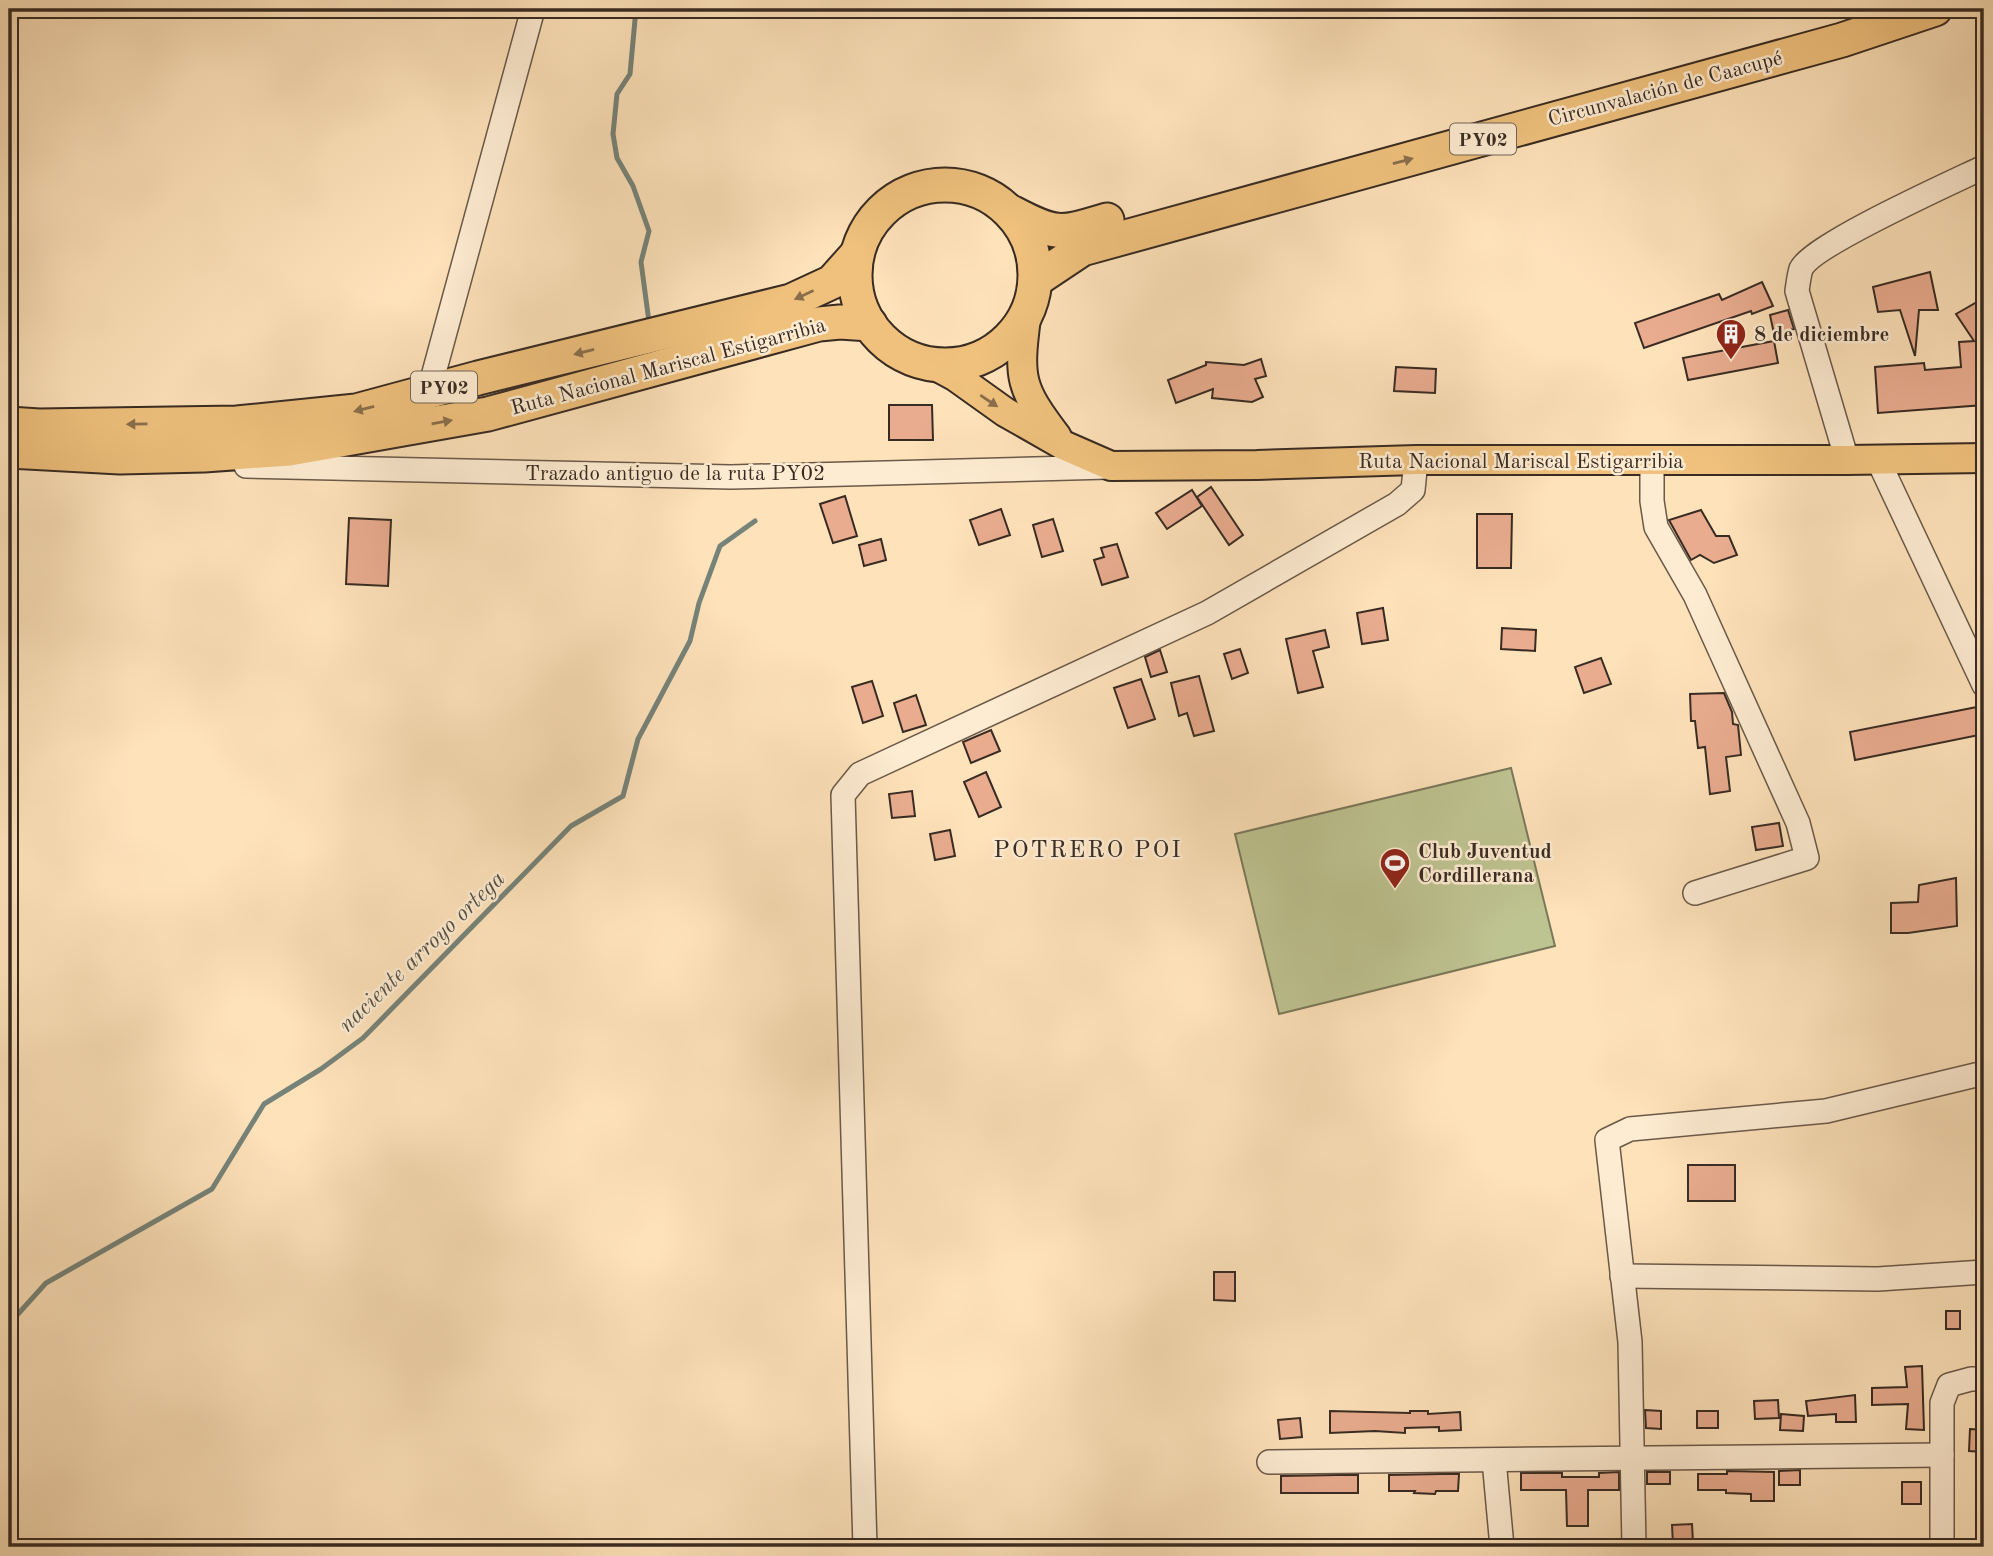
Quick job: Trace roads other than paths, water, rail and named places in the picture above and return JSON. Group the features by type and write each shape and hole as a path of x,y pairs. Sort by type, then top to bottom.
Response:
{"highway":[{"name":"Circunvalación de Caacupé","path":"1013,213 1051,230 1066,232 1868,9"},
{"name":"Circunvalación de Caacupé","path":"1037,279 1082,248 1842,40 1935,9"},
{"name":"PY02","path":"944,184 974,189 1001,203 1013,213 1032,245 1037,279 1026,318 1002,346 969,362 932,364 908,357 886,343 870,324 859,303 855,279 857,254 868,227 888,204 915,189 944,184"},
{"name":"Ruta Nacional Mariscal Estigarribia","path":"9,424 39,426 237,423 356,411 791,301 832,282 857,254"},
{"name":"Ruta Nacional Mariscal Estigarribia","path":"9,451 120,457 289,449 488,414 819,324 870,324"}],"main road":[{"path":"1026,318 1022,356 1025,389 1063,444"},
{"name":"Ruta Nacional Mariscal Estigarribia","path":"932,364 956,377 1005,412 1111,467 1416,460 1984,458"}],"street":[{"path":"429,391 533,9"},
{"path":"1847,460 1797,291 1801,268 1813,256 1844,236 1984,167"},
{"path":"865,1547 843,795 860,774 1207,613 1397,504 1413,490 1416,460"},
{"path":"1653,460 1656,527 1695,595 1798,823 1807,858 1695,893"},
{"path":"1878,460 1984,685"},
{"name":"Trazado antiguo de la ruta PY02","path":"240,466 731,477 1111,467"},
{"path":"1634,1547 1630,1342 1606,1140 1630,1129 1826,1111 1984,1073"},
{"path":"1622,1276 1878,1279 1984,1272"},
{"path":"1942,1547 1942,1403 1949,1385 1971,1379 1984,1379"},
{"path":"1269,1462 1942,1455"},
{"path":"1494,1460 1502,1547"}],"waterway":[{"name":"naciente arroyo ortega","path":"636,9 630,74 617,94 613,134 617,158 633,186 649,231 641,262 649,322"},
{"name":"naciente arroyo ortega","path":"9,1324 46,1283 212,1189 264,1104 321,1069 363,1038 571,826 623,796 638,739 690,641 699,603 720,546 755,521"}],"place":[{"name":"8 de diciembre","path":"1731,361"},
{"name":"Club Juventud Cordillerana","path":"1395,890"}],"district":[{"name":"POTRERO POI","path":"1088,849"}]}
